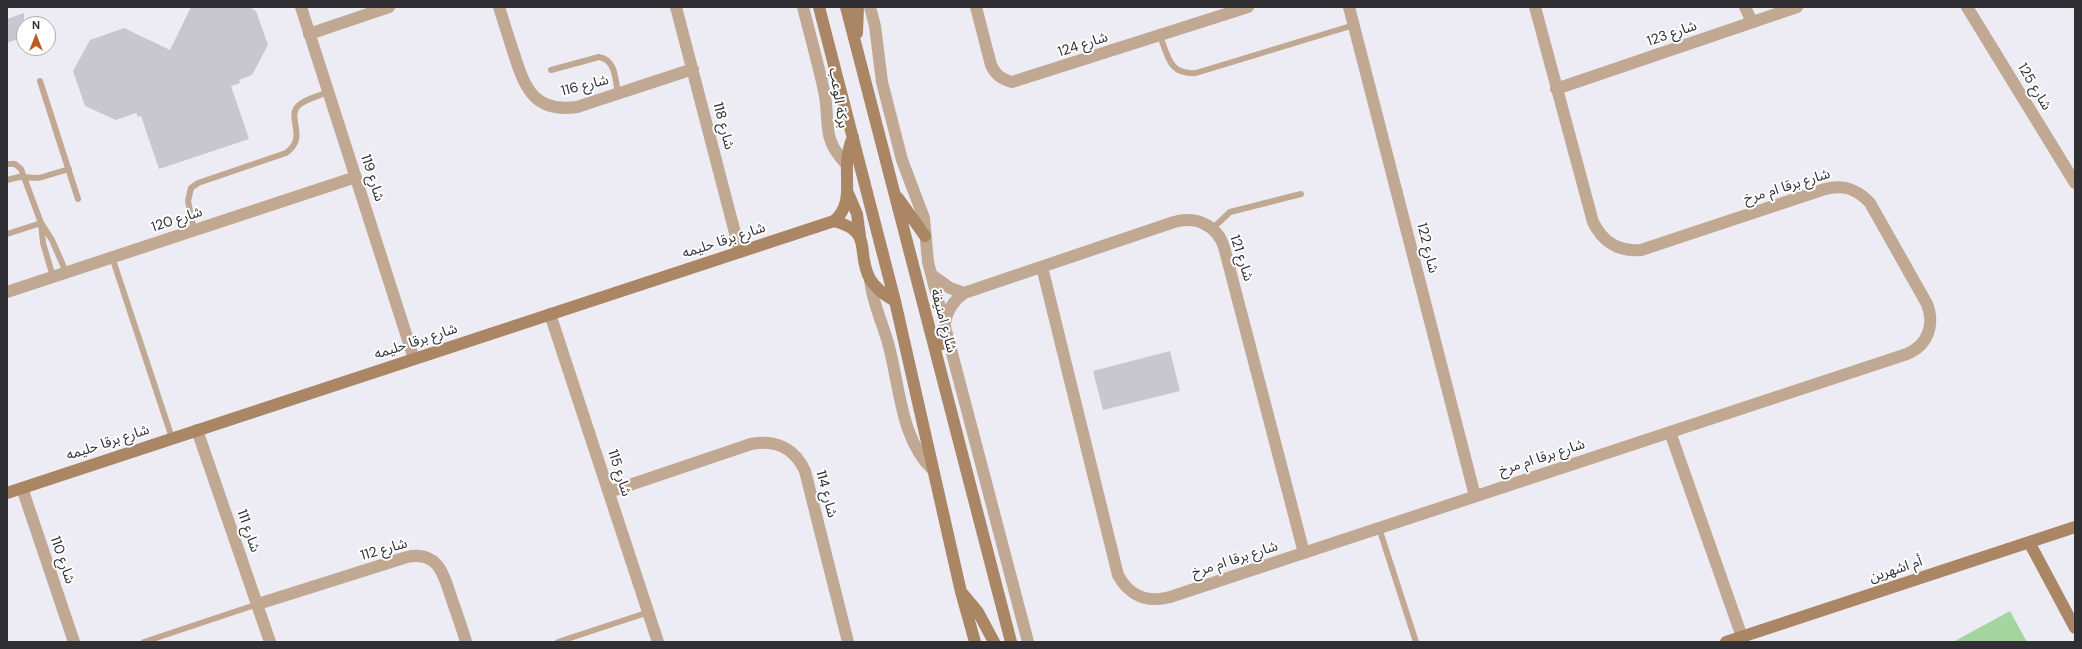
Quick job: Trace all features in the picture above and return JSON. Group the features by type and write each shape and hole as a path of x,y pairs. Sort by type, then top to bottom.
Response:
{"street":[{"name":"شارع 119","path":"301,7 414,359"},
{"path":"309,34 389,7"},
{"name":"شارع 116","path":"499,7 523,81 529,92 539,101 551,107 564,109 577,107 693,69"},
{"name":"شارع 118","path":"676,7 740,252"},
{"name":"بركة الوعب","path":"803,7 826,98 829,136 834,151 847,165"},
{"path":"819,7 895,301 973,640"},
{"name":"شارع امنيفة","path":"846,7 1011,642"},
{"path":"856,48 858,7"},
{"path":"870,7 875,26 882,82 902,160 922,210 928,262 933,276 1028,642"},
{"name":"شارع 124","path":"976,7 991,65 995,73 1001,79 1012,82 1248,7"},
{"name":"شارع 122","path":"1349,7 1475,496"},
{"name":"شارع برقا ام مرخ","path":"1042,267 1118,575 1129,590 1144,598 1162,599 1304,553 1914,351 1920,346 1928,334 1931,326 1930,311 1870,203 1858,192 1842,187 1825,189 1641,250 1624,249 1612,244 1602,237 1593,222 1535,7"},
{"path":"1745,7 1752,22"},
{"name":"شارع 123","path":"1556,89 1797,7"},
{"name":"شارع 125","path":"1967,7 2075,183"},
{"path":"853,137 847,165 848,192 844,209 834,221 852,227 860,236"},
{"name":"شارع 120","path":"7,292 356,177"},
{"path":"848,192 857,214 873,302 888,344 909,434 920,455 933,470"},
{"path":"894,193 926,236"},
{"name":"شارع 121","path":"945,322 946,315 953,303 964,293 1182,220 1198,221 1212,229 1218,234 1224,247 1304,553"},
{"name":"شارع برقا حليمه","path":"7,492 834,221"},
{"path":"933,276 944,285 964,293"},
{"path":"870,279 880,292 895,301"},
{"name":"شارع 115","path":"550,314 658,642"},
{"path":"935,346 949,342"},
{"name":"شارع 111","path":"197,430 270,642"},
{"path":"1670,432 1742,637"},
{"name":"شارع 114","path":"609,492 751,444 770,442 788,449 801,462 805,471 848,642"},
{"name":"شارع 110","path":"22,488 74,642"},
{"name":"أم اشهرين","path":"1726,642 2075,527"},
{"path":"2029,542 2075,628"},
{"name":"شارع 112","path":"258,604 407,557 420,556 432,560 442,570 466,642"},
{"path":"961,592 978,612 994,642"}],"lane":[{"path":"1160,36 1174,68 1182,73 1189,74 1354,25"},
{"path":"551,70 599,57 605,58 613,68 618,93"},
{"path":"40,81 78,199"},
{"path":"194,230 188,201 191,188 198,183 286,154 297,141 294,113 296,108 302,103 328,92"},
{"path":"7,164 19,166 41,222 57,250 66,272"},
{"path":"7,180 24,177 39,178 69,169"},
{"path":"1212,229 1230,212 1301,194"},
{"path":"7,234 41,222"},
{"path":"41,222 43,243 53,276"},
{"path":"112,257 172,438"},
{"path":"1379,528 1416,642"},
{"path":"144,642 258,604"},
{"path":"558,642 649,612"}],"green space":[{"path":"2010,611 2027,642 1953,642"}],"building":[{"path":"191,7 249,7 256,11 268,45 252,75 239,80 240,83 231,86 249,139 159,169 141,116 138,117 136,113 116,120 85,106 73,71 90,40 124,28 170,50"},
{"path":"24,13 24,16 16,16 16,40 7,43 7,19"},
{"path":"1170,351 1180,391 1103,410 1093,371"}]}
